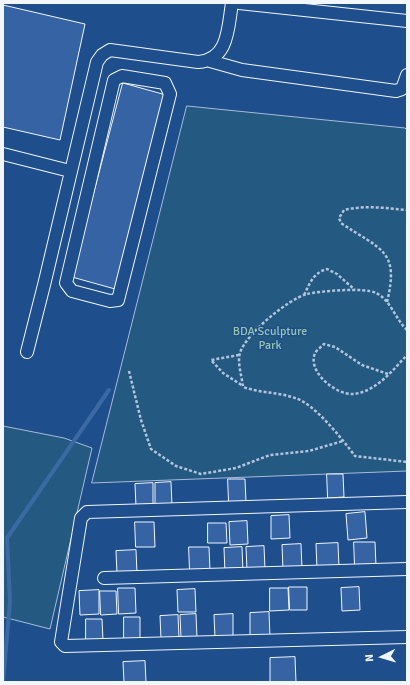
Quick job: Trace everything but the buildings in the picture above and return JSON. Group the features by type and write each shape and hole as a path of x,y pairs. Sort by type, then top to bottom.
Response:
{"street":[{"path":"210,61 219,54 227,34 232,3"},
{"path":"239,3 407,21"},
{"path":"27,352 97,62 102,55 110,50 198,62 210,61 242,70 396,91 402,89 407,75"},
{"path":"122,76 165,83 170,94 118,300 110,301 72,291 66,283 81,220 114,80 122,76"},
{"path":"3,154 70,171"},
{"path":"61,214 81,220"},
{"path":"407,502 88,512 81,518 61,642 65,646 407,637"},
{"path":"104,578 407,570"}],"path":[{"path":"387,302 392,278 389,260 380,249 341,222 339,218 344,210 352,208 380,207 407,210"},
{"path":"304,295 312,278 319,271 327,269 337,274 354,290"},
{"path":"243,387 239,355 246,339 266,320 304,295 354,290 377,293 387,302 407,330"},
{"path":"388,374 362,365 335,347 324,344 315,352 313,362 319,376 334,389 353,394 372,388 388,374 407,355"},
{"path":"239,355 211,360 223,373 243,387 254,391 297,398 323,417 356,456 407,462"},
{"path":"129,371 141,420 151,449 176,466 201,474 236,468 270,455 309,451 343,441"}],"green space":[{"name":"BDA Sculpture Park","path":"187,106 405,128 407,130 407,471 92,483"},
{"path":"3,426 64,438 92,448 50,629 3,617"}],"waterway":[{"path":"3,682 10,602 7,538 109,390"}]}
